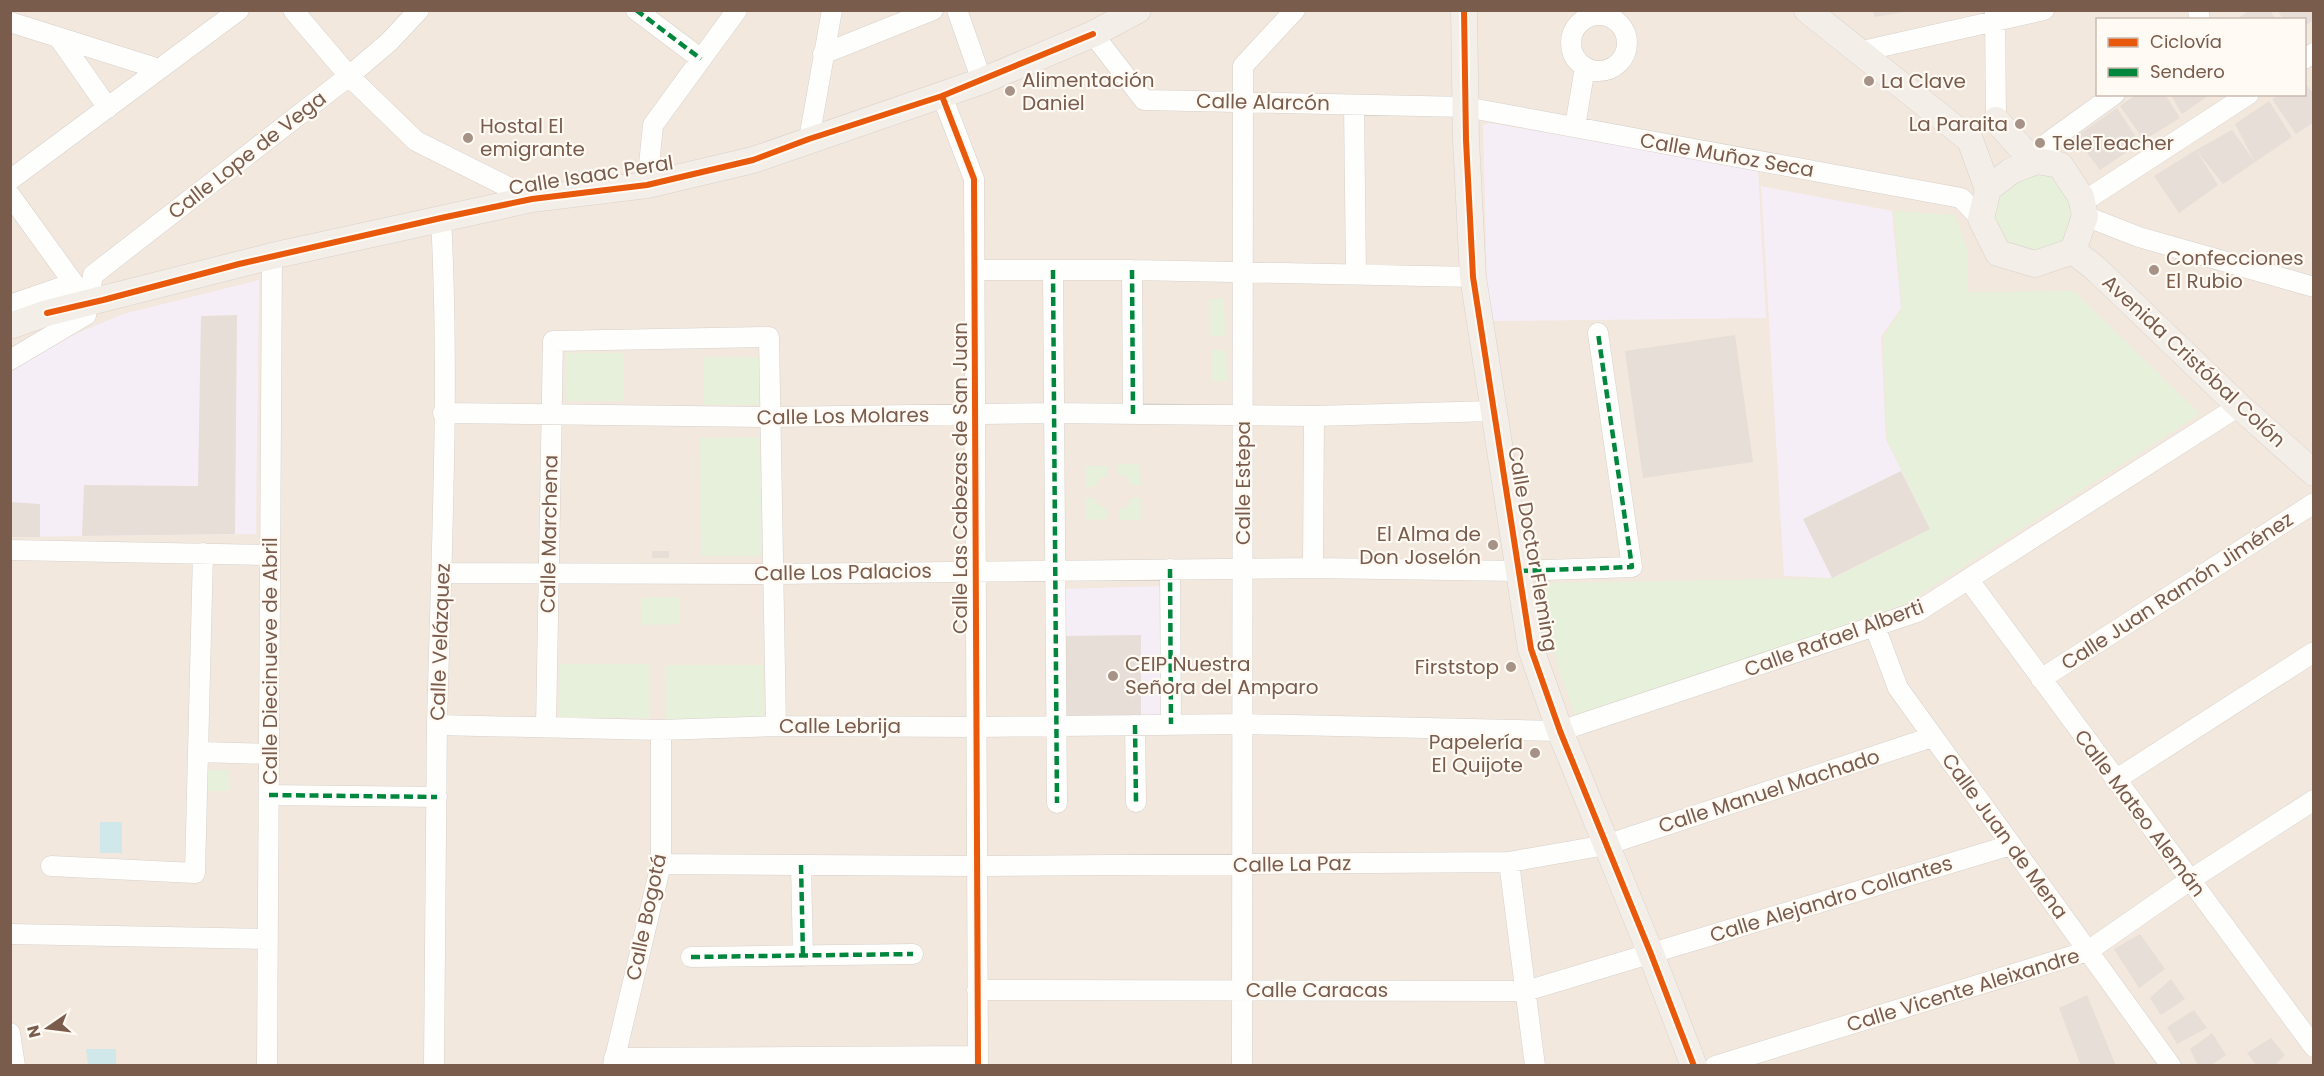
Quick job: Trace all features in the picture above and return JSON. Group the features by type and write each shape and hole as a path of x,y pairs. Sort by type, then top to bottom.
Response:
{"main road":[{"name":"Calle Doctor Fleming","path":"1464,10 1465,107 1473,277 1531,649 1560,731 1694,1065"},
{"path":"1808,10 1857,52 1970,140 1988,189 1981,219 1998,253 2035,264 2073,251 2083,207 2060,165 2040,161 2021,148 1996,120"},
{"name":"Calle Isaac Peral","path":"10,326 47,313 272,256 441,218 532,199 647,185 753,160 982,81 1093,34 1124,14"},
{"path":"1988,189 2011,171 2040,161"},
{"name":"Avenida Cristóbal Colón","path":"2073,251 2117,288 2239,406 2313,473"}],"street":[{"path":"10,180 239,10"},
{"path":"293,10 349,76 416,141 532,199"},
{"name":"Calle Lope de Vega","path":"88,303 93,275 349,76 389,42 418,10"},
{"path":"636,10 701,59"},
{"path":"647,185 653,125 737,10"},
{"path":"810,139 832,10"},
{"path":"823,54 933,10"},
{"path":"957,10 982,81"},
{"name":"Calle Estepa","path":"1242,1065 1243,66 1295,10"},
{"path":"1857,52 1995,15 2044,10"},
{"path":"1995,15 1996,120"},
{"path":"10,22 159,69"},
{"name":"Calle Alarcón","path":"1093,34 1144,100 1465,107"},
{"path":"59,38 108,108"},
{"path":"1575,127 1585,67"},
{"name":"Calle Las Cabezas de San Juan","path":"942,96 974,178 978,1061"},
{"path":"2040,161 2047,143 2112,96"},
{"path":"2247,96 2092,196 2083,207 2139,237 2313,287"},
{"path":"1354,105 1356,273"},
{"name":"Calle Muñoz Seca","path":"1465,107 1961,198 1981,219"},
{"path":"10,195 88,303 86,315 10,360"},
{"name":"Calle Velázquez","path":"434,1065 437,725 443,573 444,281 441,218"},
{"name":"Calle Diecinueve de Abril","path":"267,1065 272,256"},
{"path":"976,270 1356,273 1473,277"},
{"path":"1053,270 1057,803"},
{"path":"1132,270 1133,414"},
{"path":"10,305 62,287 88,303"},
{"name":"Calle Los Palacios","path":"443,573 773,574 1313,568 1519,571 1632,567 1598,333"},
{"name":"Calle Marchena","path":"546,727 553,341 768,337 770,417"},
{"name":"Calle Rafael Alberti","path":"1242,723 1560,731 1917,612 2239,406"},
{"name":"Calle Los Molares","path":"443,413 770,417 1054,413 1314,416 1494,411"},
{"path":"1313,568 1314,416"},
{"path":"770,417 776,726"},
{"name":"Calle Juan Ramón Jiménez","path":"2041,679 2313,503"},
{"path":"10,550 270,555"},
{"path":"51,866 195,873 203,554"},
{"path":"1170,569 1171,724"},
{"name":"Calle Mateo Alemán","path":"1968,579 2313,1047"},
{"name":"Calle Juan de Mena","path":"1875,627 1898,688 2171,1065"},
{"path":"2115,780 2313,652"},
{"name":"Calle Lebrija","path":"437,725 661,730 776,726 977,727 1242,723"},
{"path":"1135,725 1136,802"},
{"name":"Calle Bogotá","path":"614,1062 661,864 661,730"},
{"name":"Calle Manuel Machado","path":"1606,845 1932,737"},
{"path":"199,752 269,754"},
{"path":"269,795 436,797"},
{"name":"Calle Vicente Aleixandre","path":"1715,1065 2088,951 2190,880 2313,800"},
{"name":"Calle La Paz","path":"661,864 977,866 1509,862 1606,845"},
{"name":"Calle Alejandro Collantes","path":"1651,954 2011,845"},
{"path":"1509,862 1535,1065"},
{"path":"801,865 804,956"},
{"path":"10,934 268,939"},
{"path":"691,957 913,954"},
{"name":"Calle Caracas","path":"977,990 1526,991 1651,954"},
{"path":"10,1033 15,1065"},
{"path":"614,1062 978,1061"}],"shaded area":[{"path":"11,11 2313,11 2313,1065 11,1065"},
{"path":"1490,123 1758,169 1766,318 1493,321 1487,288 1483,125"},
{"path":"1761,186 1892,211 1901,308 1881,337 1886,440 1930,528 1832,578 1784,576"},
{"path":"259,280 256,534 11,537 11,372 59,341 123,314"},
{"name":"CEIP Nuestra Señora del Amparo","path":"1164,586 1165,716 1061,719 1060,589"}],"green space":[{"path":"2029,172 2052,178 2064,186 2075,223 2059,246 2038,253 2018,248 2009,242 1997,224 1995,211 1999,195"},
{"path":"1894,211 1955,215 1968,252 1968,292 2074,291 2200,414 1905,604 1576,718 1557,665 1546,583 1834,578 1930,529 1887,440 1883,337 1902,309"},
{"path":"1224,298 1225,336 1210,336 1210,299"},
{"path":"1211,350 1226,350 1227,381 1211,381"},
{"path":"565,353 623,353 623,401 566,401"},
{"path":"703,357 760,357 760,405 703,405"},
{"path":"760,437 762,556 701,556 700,438"},
{"path":"1118,464 1140,464 1141,485 1131,485 1128,478 1118,474"},
{"path":"1085,466 1107,466 1107,476 1098,480 1095,487 1085,487"},
{"path":"1085,498 1095,498 1098,505 1107,509 1107,519 1085,520"},
{"path":"1131,498 1141,498 1141,520 1119,520 1119,510 1128,506"},
{"path":"679,597 680,624 642,625 641,598"},
{"path":"560,664 650,664 650,718 560,717"},
{"path":"665,665 763,665 763,719 666,720"},
{"path":"207,770 230,770 230,791 207,791"}],"water":[{"path":"100,822 122,822 122,853 100,853"},
{"path":"86,1049 116,1049 116,1065 88,1065"}],"building":[{"path":"1872,10 1904,10 1904,12 1875,17"},
{"path":"2250,10 2270,10 2275,18 2239,18"},
{"path":"2278,10 2314,10 2314,20 2306,25 2306,18 2282,18"},
{"path":"2306,84 2314,94 2314,122 2296,134 2272,99 2277,96 2306,96"},
{"path":"2134,96 2166,96 2180,118 2144,140 2120,106"},
{"path":"2171,96 2208,96 2182,114"},
{"path":"2269,101 2292,137 2255,162 2235,124"},
{"path":"2117,108 2140,143 2100,170 2075,137"},
{"path":"2232,130 2255,162 2223,184 2196,150"},
{"path":"2196,150 2218,185 2179,213 2154,176"},
{"path":"237,315 235,534 82,536 84,485 198,486 201,316"},
{"path":"1735,335 1753,462 1643,478 1625,351"},
{"path":"1901,471 1930,529 1832,578 1803,519"},
{"path":"10,502 40,504 40,537 10,537"},
{"path":"652,551 669,551 669,558 652,558"},
{"path":"1141,635 1141,717 1061,719 1060,636"},
{"path":"2140,934 2165,969 2139,988 2114,949"},
{"path":"2171,979 2185,999 2161,1015 2150,998"},
{"path":"2087,995 2116,1066 2081,1066 2059,1008"},
{"path":"2194,1010 2207,1028 2177,1044 2167,1027"},
{"path":"2212,1033 2226,1055 2210,1066 2198,1066 2190,1049"},
{"path":"2271,1038 2285,1055 2274,1066 2257,1066 2247,1053"}],"marked path":[{"path":"636,10 701,59"},
{"path":"1053,270 1057,803"},
{"path":"1132,270 1133,414"},
{"path":"1519,571 1632,567 1598,333"},
{"path":"1170,569 1171,724"},
{"path":"1135,725 1136,802"},
{"path":"269,795 437,797"},
{"path":"801,865 803,956"},
{"path":"691,957 913,954"}],"cycle path":[{"path":"1464,10 1466,140 1473,277 1531,649 1560,731 1694,1066"},
{"path":"47,313 239,264 441,218 532,199 647,185 753,160 809,139 942,96 1093,34"},
{"path":"942,96 974,179 978,1066"}],"place":[{"name":"La Clave","path":"1869,81"},
{"name":"Alimentación Daniel","path":"1010,91"},
{"name":"La Paraita","path":"2020,124"},
{"name":"Hostal El emigrante","path":"468,138"},
{"name":"TeleTeacher","path":"2040,143"},
{"name":"Confecciones El Rubio","path":"2154,270"},
{"name":"El Alma de Don Joselón","path":"1493,545"},
{"name":"Firststop","path":"1511,667"},
{"name":"CEIP Nuestra Señora del Amparo","path":"1113,676"},
{"name":"Papelería El Quijote","path":"1535,753"}]}
